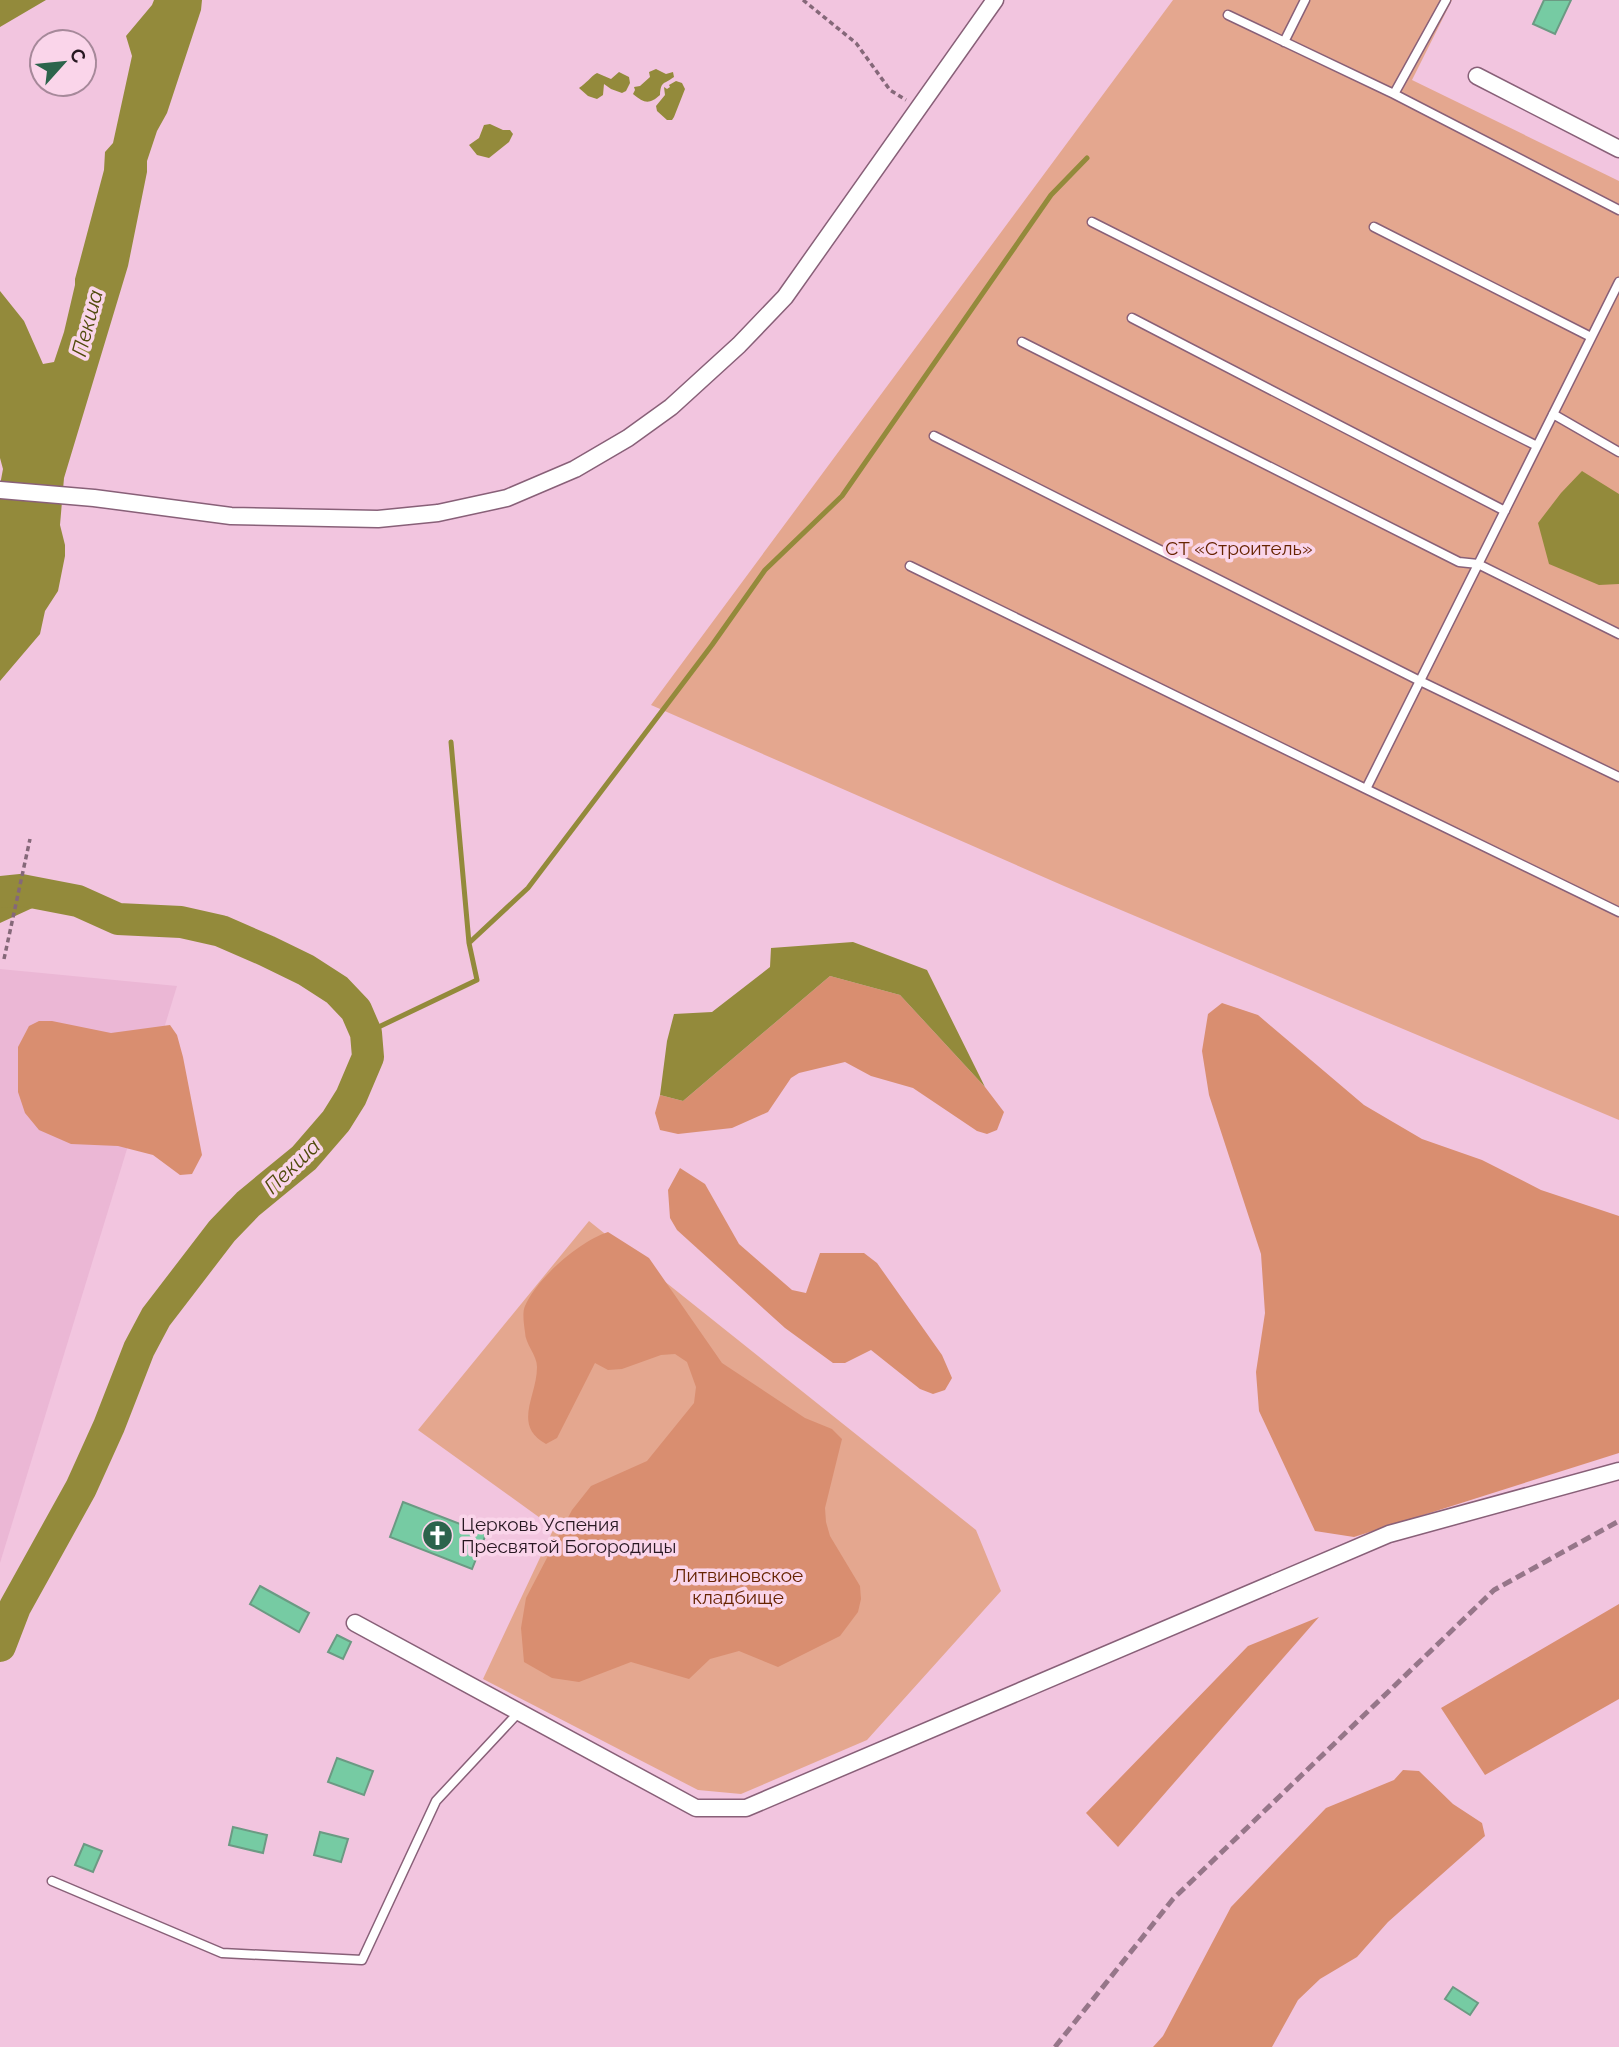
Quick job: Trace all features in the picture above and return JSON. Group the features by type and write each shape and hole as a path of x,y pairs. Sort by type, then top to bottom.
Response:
{"street":[{"path":"0,490 94,498 231,516 377,519 438,513 507,498 575,469 628,438 671,407 739,345 785,297 995,0"},
{"path":"1476,76 1619,149"},
{"path":"355,1623 696,1808 746,1808 1389,1534 1619,1471"}],"lane":[{"path":"1284,42 1305,0"},
{"path":"1394,94 1446,0"},
{"path":"1228,15 1394,94 1619,210"},
{"path":"1092,222 1537,446"},
{"path":"1374,227 1591,337"},
{"path":"1366,789 1619,282"},
{"path":"1132,318 1505,511"},
{"path":"1023,342 1459,562 1478,564 1619,634"},
{"path":"1553,414 1619,452"},
{"path":"934,436 1420,681 1619,777"},
{"path":"910,566 1619,912"},
{"path":"52,1881 222,1953 362,1960 436,1801 519,1712"}],"path":[{"path":"803,0 856,43 891,90 919,108"},
{"path":"4,958 30,839"}],"shaded area":[{"path":"0,969 177,986 0,1563"}],"green space":[{"name":"СТ «Строитель»","path":"1173,0 1452,0 1412,80 1619,181 1619,1120 1064,886 651,705"},
{"path":"830,976 900,995 985,1087 1004,1112 997,1130 987,1134 977,1131 913,1088 871,1076 845,1062 799,1073 791,1078 768,1112 732,1128 678,1134 660,1130 655,1113 660,1095 683,1101"},
{"path":"1222,1003 1258,1015 1364,1105 1422,1139 1482,1160 1541,1190 1619,1216 1619,1453 1354,1537 1315,1531 1259,1411 1256,1372 1265,1313 1261,1254 1209,1095 1202,1051 1208,1014"},
{"path":"39,1021 52,1021 111,1033 170,1025 177,1035 183,1057 202,1155 192,1174 180,1175 153,1155 118,1146 71,1144 39,1130 25,1113 18,1092 18,1047 29,1026"},
{"path":"680,1168 705,1184 739,1244 792,1290 806,1293 820,1253 864,1253 877,1263 942,1355 952,1378 945,1390 933,1394 920,1389 871,1350 845,1363 833,1363 785,1328 677,1230 670,1218 668,1190"},
{"name":"Литвиновское кладбище","path":"589,1221 976,1530 1001,1591 867,1740 741,1794 698,1790 483,1679 554,1528 418,1430"},
{"path":"608,1232 649,1258 722,1363 805,1418 832,1429 842,1439 825,1508 826,1522 830,1536 860,1586 858,1612 840,1636 778,1667 739,1651 710,1659 689,1679 631,1662 579,1682 552,1678 524,1662 521,1628 526,1598 572,1510 591,1486 647,1461 694,1403 696,1387 687,1362 675,1354 661,1355 622,1369 608,1370 595,1363 557,1438 546,1444 530,1428 529,1410 537,1367 526,1336 523,1315 525,1306 539,1284 560,1262 585,1243"},
{"path":"1619,1604 1619,1699 1485,1775 1441,1708"},
{"path":"1319,1617 1118,1847 1086,1813 1248,1646"},
{"path":"1403,1770 1419,1771 1453,1804 1482,1823 1485,1836 1388,1922 1357,1957 1320,1979 1298,2000 1272,2047 1153,2047 1163,2036 1231,1907 1326,1808 1394,1780"}],"water":[{"path":"0,0 46,0 0,27"},
{"path":"154,0 202,0 201,10 167,113 157,131 147,161 128,266 64,478 60,525 65,556 58,591 45,611 40,634 0,681 0,485 3,469 0,458 0,291 24,321 43,364 54,362 64,332 104,170 105,152 113,143 132,56 126,36"},
{"path":"656,69 666,74 673,72 674,77 662,85 660,95 650,101 643,101 633,94 634,87 640,86 650,77 649,72"},
{"path":"619,72 629,77 630,83 622,93 604,84 603,95 597,99 588,96 579,88 597,73 611,79"},
{"path":"676,81 682,83 685,89 674,117 667,120 657,111 656,106 665,95 664,87 667,89"},
{"path":"490,124 510,130 513,134 509,142 489,158 477,155 469,145 479,138 484,125"},
{"path":"1582,471 1619,494 1619,584 1599,585 1549,564 1538,523"},
{"path":"9,877 57,885 55,905 39,905 0,923 0,886"},
{"path":"853,942 927,970 985,1087 900,995 830,976 683,1101 660,1095 667,1041 674,1014 712,1012 770,967 771,948"}],"building":[{"path":"1544,0 1571,0 1555,34 1533,24"},
{"name":"Церковь Успения Пресвятой Богородицы","path":"403,1502 486,1534 472,1569 390,1537"},
{"path":"260,1586 309,1613 299,1632 250,1604"},
{"path":"337,1635 351,1642 343,1659 328,1652"},
{"path":"337,1758 373,1771 364,1795 328,1782"},
{"path":"233,1827 267,1835 263,1853 229,1845"},
{"path":"320,1832 348,1839 341,1862 314,1855"},
{"path":"84,1844 102,1851 93,1872 75,1865"},
{"path":"1453,1987 1478,2003 1470,2015 1445,1999"}],"waterway":[{"path":"366,1033 477,980 469,943 528,888 712,645 765,570 842,496 1051,195 1087,158"},
{"path":"451,742 469,943"},
{"name":"Пекша","path":"0,892 21,890 78,901 118,919 181,922 221,931 267,951 306,970 337,990 356,1010 366,1033 368,1057 351,1097 336,1121 304,1158 248,1204 222,1231 156,1317 139,1349 81,1488 15,1607 0,1646"}],"railway":[{"path":"1055,2047 1173,1899 1494,1590 1619,1521"}],"place":[{"name":"Церковь Успения Пресвятой Богородицы","path":"438,1535"}]}
